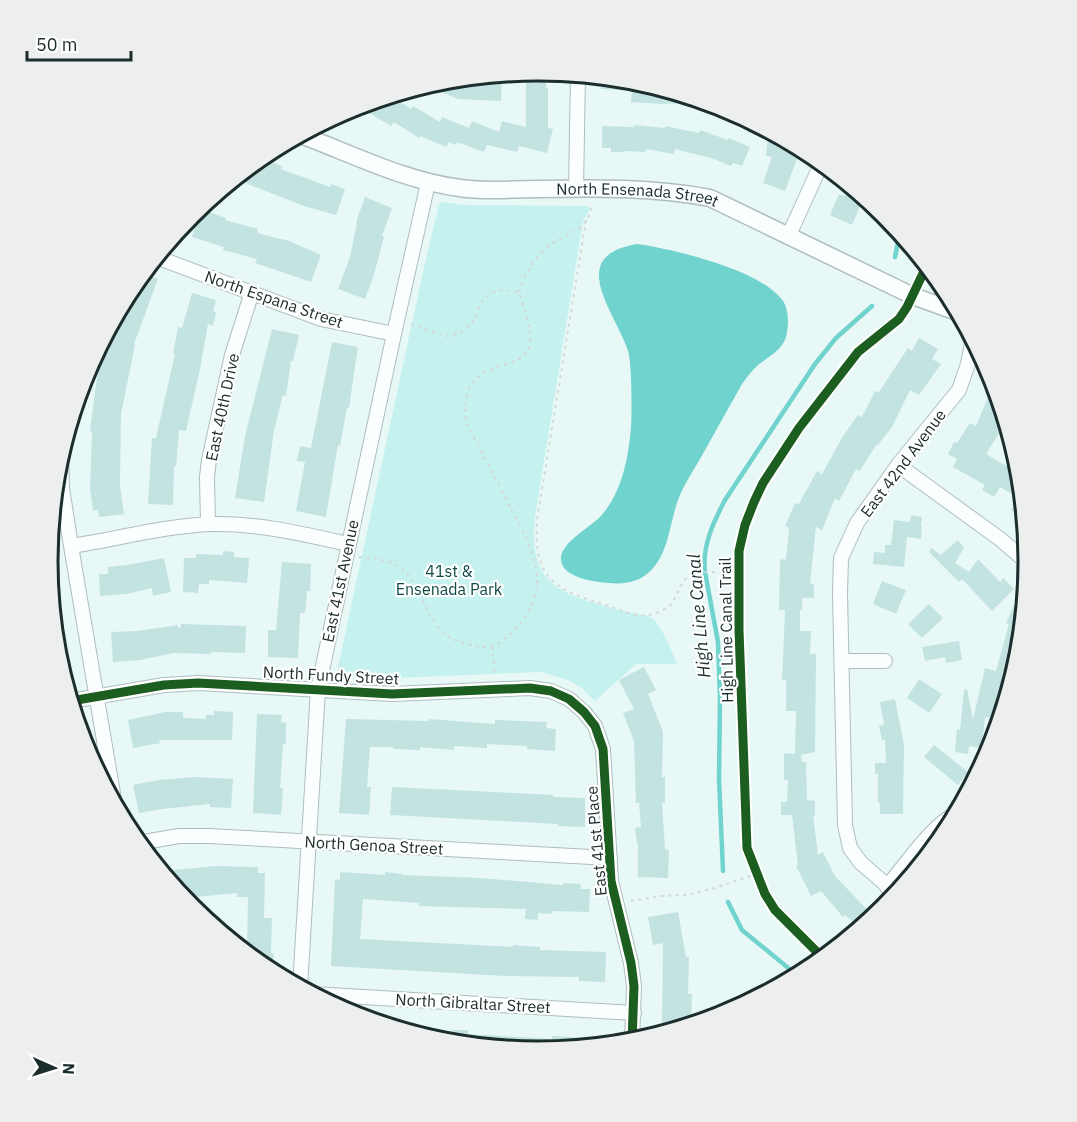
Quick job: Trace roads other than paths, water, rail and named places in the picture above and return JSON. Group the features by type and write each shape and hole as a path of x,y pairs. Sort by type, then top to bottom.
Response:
{"street":[{"path":"576,189 578,83"},
{"name":"North Ensenada Street","path":"311,139 428,183 461,188 681,193 710,198 906,292 947,309"},
{"path":"789,235 818,171"},
{"name":"East 41st Avenue","path":"301,978 318,689 393,334 428,183"},
{"name":"North Espana Street","path":"165,260 321,319 393,334"},
{"name":"East 40th Drive","path":"208,524 209,460 232,355 252,292"},
{"name":"East 42nd Avenue","path":"889,888 861,863 850,848 845,825 842,558 857,523 898,465 959,390 970,352"},
{"path":"898,465 1018,554"},
{"path":"63,497 110,777"},
{"path":"70,546 208,524 271,528 348,544"},
{"path":"842,661 885,661"},
{"name":"North Fundy Street","path":"79,699 164,685 198,683 392,694 530,688 551,691 569,699 584,712"},
{"name":"East 41st Place","path":"584,712 595,726 603,749 611,881 631,963 634,986 633,1032"},
{"path":"912,862 937,830"},
{"name":"North Genoa Street","path":"149,841 179,836 209,836 610,858"},
{"name":"North Gibraltar Street","path":"336,995 634,1013"}],"water":[{"path":"637,244 693,256 756,280 772,290 783,301 788,328 784,343 758,365 742,384 682,490 667,542 654,567 645,576 634,581 603,582 579,578 572,574 562,565 561,558 562,552 571,541 608,508 619,486 626,463 631,421 629,357 622,335 606,303 599,273 603,260 615,250"}],"waterway":[{"name":"High Line Canal","path":"895,257 898,244"},
{"name":"High Line Canal","path":"723,871 719,779 718,642 705,572 707,544 725,500 815,364 836,338 872,306"},
{"name":"High Line Canal","path":"728,902 742,930 790,969"}],"park label":[{"name":"41st & Ensenada Park","path":"449,580"}]}
